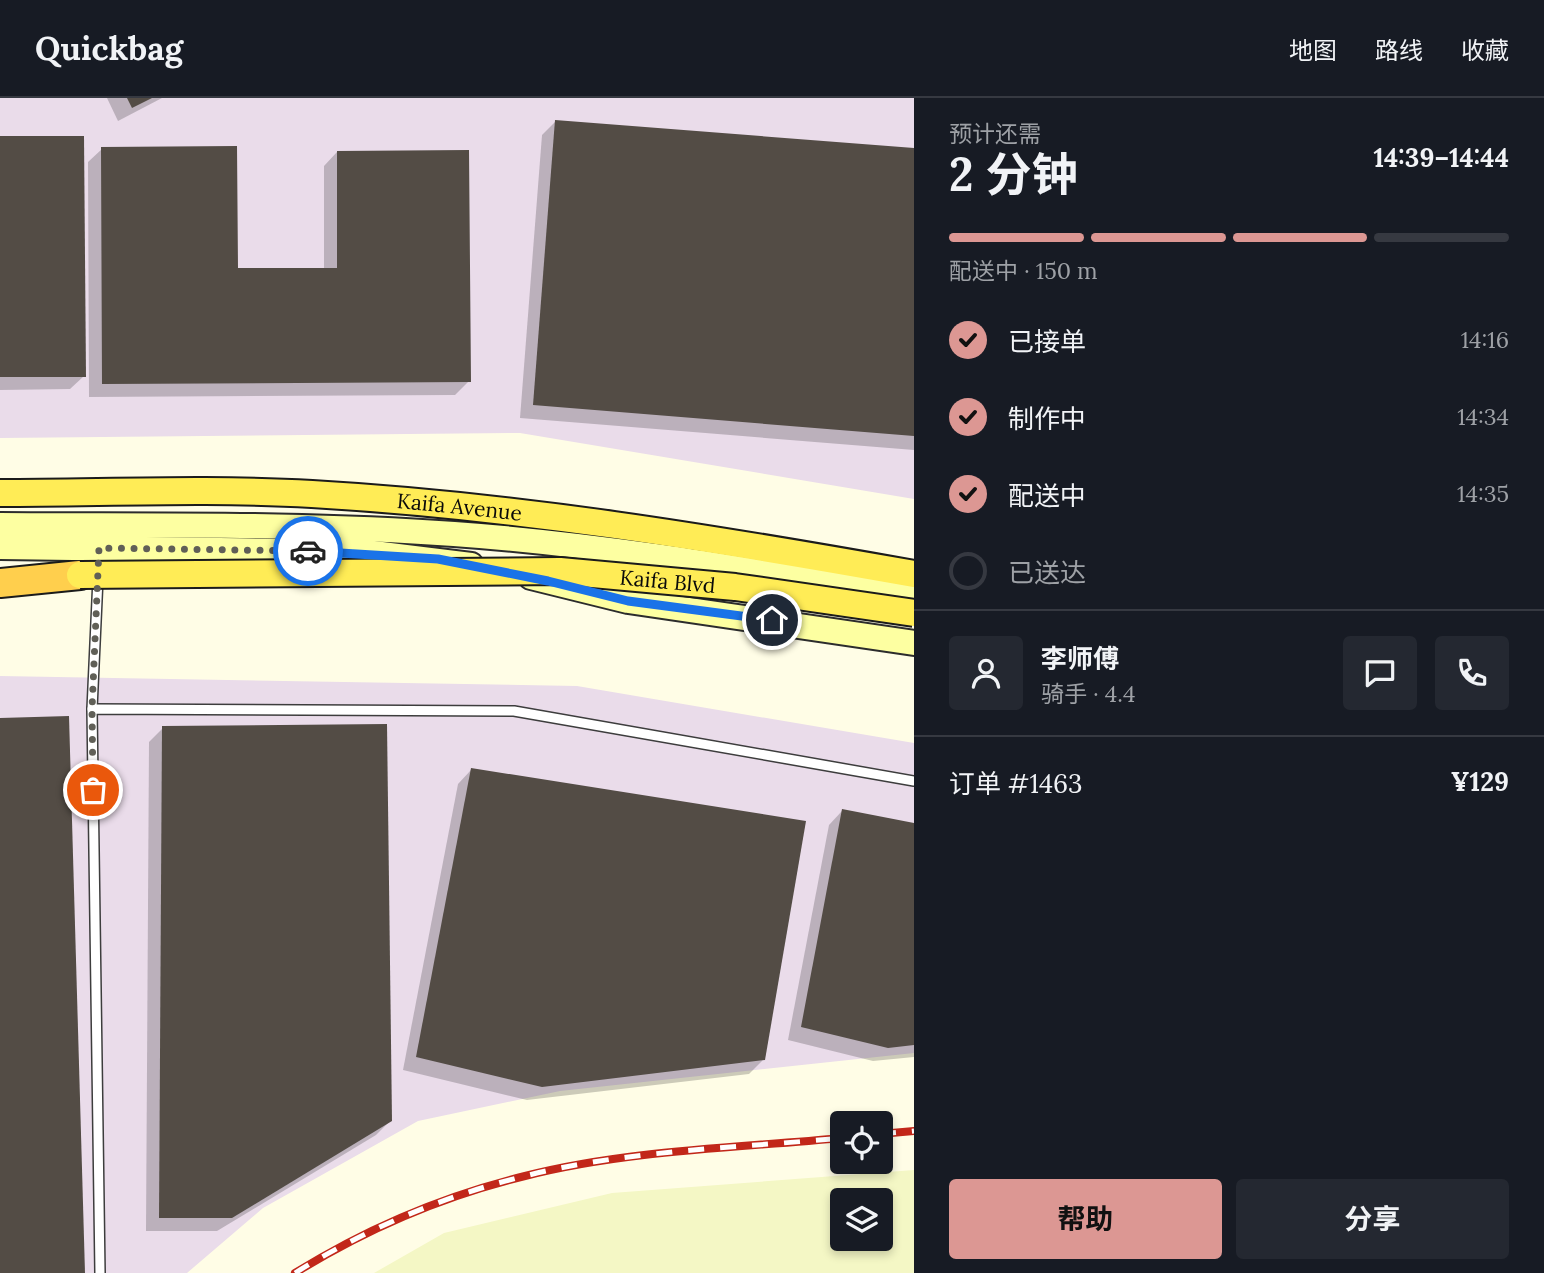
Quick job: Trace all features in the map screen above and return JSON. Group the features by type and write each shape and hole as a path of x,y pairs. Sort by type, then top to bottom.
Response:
{"highway":[{"path":"0,583 80,575"}],"main road":[{"name":"Kaifa Avenue","path":"0,493 235,491 425,502 593,519 728,540 914,574"},
{"name":"Kaifa Avenue","path":"0,525 286,525 456,534 586,547 746,568 914,597"},
{"path":"0,547 365,552 588,568 601,565 601,557 586,547"},
{"path":"438,559 548,581 628,601 914,643"},
{"name":"Kaifa Blvd","path":"0,569 80,575 560,571 735,587 914,612"}],"lane":[{"path":"99,548 92,709 100,1273"},
{"path":"92,709 514,711 914,781"}],"shaded area":[{"path":"0,98 914,98 914,499 520,433 0,438"},
{"path":"0,676 577,686 914,743 914,1053 560,1091 418,1121 263,1208 187,1273 0,1273"}],"green space":[{"path":"914,1170 914,1273 374,1273 444,1233 612,1193 861,1174 893,1174 893,1172"}],"building":[{"path":"127,98 152,98 132,108"},
{"path":"555,120 914,148 914,436 533,405"},
{"path":"0,136 84,136 86,377 0,377"},
{"path":"237,146 238,268 337,268 337,151 469,150 471,382 102,384 101,147"},
{"path":"69,716 85,1273 0,1273 0,718"},
{"path":"387,724 392,1121 232,1218 159,1218 162,726"},
{"path":"471,768 806,821 765,1060 542,1087 416,1057"},
{"path":"842,809 914,823 914,1045 888,1048 801,1027"}],"railway":[{"path":"893,1133 914,1131"},
{"path":"295,1273 377,1228 464,1193 525,1176 642,1155 830,1139"}],"way so far":[{"path":"93,790 92,709 99,548 308,551"}],"route":[{"path":"308,551 365,552 438,559 548,581 628,601 772,620"}]}
